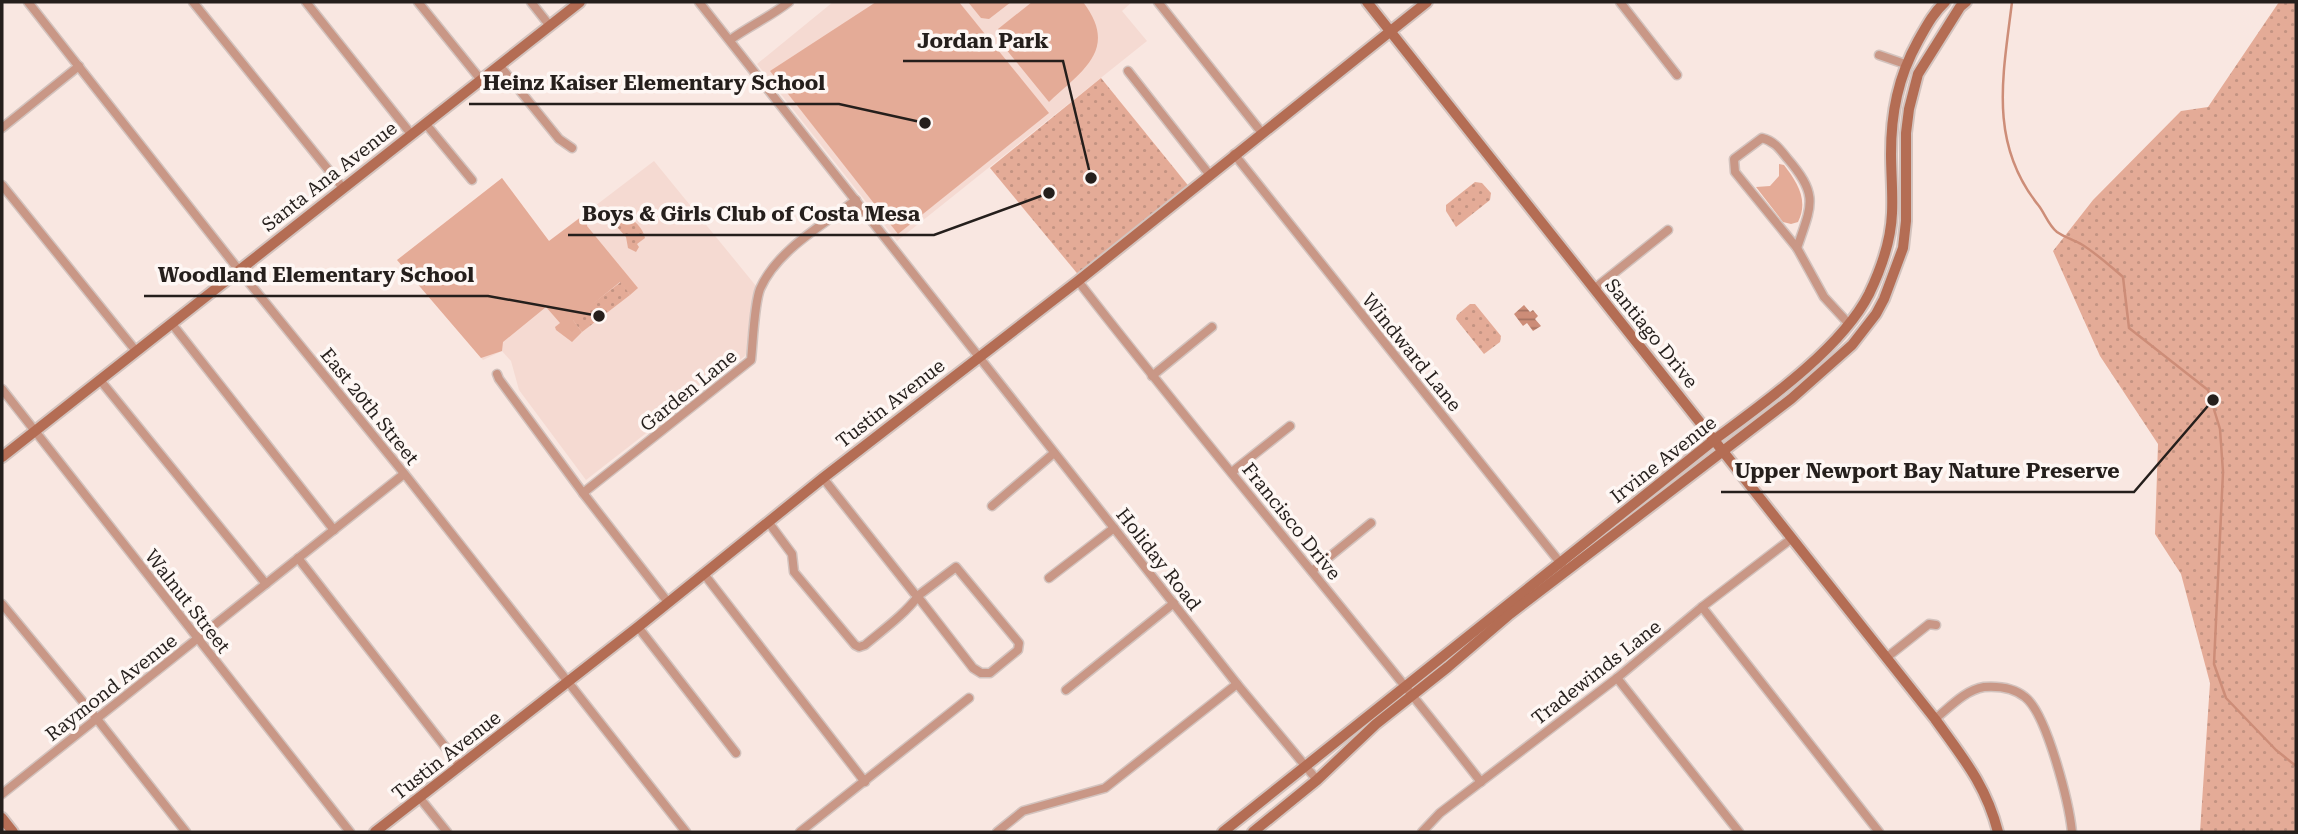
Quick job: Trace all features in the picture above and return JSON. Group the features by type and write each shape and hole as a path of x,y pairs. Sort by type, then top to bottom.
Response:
{"street":[{"name":"East 20th Street","path":"29,2 686,832"},
{"path":"193,2 343,188"},
{"path":"306,2 411,134"},
{"path":"418,2 481,80"},
{"path":"531,2 550,26"},
{"name":"Santa Ana Avenue","path":"2,457 580,2"},
{"name":"Holiday Road","path":"699,2 1237,684 1317,780"},
{"path":"730,40 789,2"},
{"path":"1158,2 1262,133"},
{"name":"Santiago Drive","path":"1367,2 1935,719 1977,776 1992,808 1998,832"},
{"name":"Tustin Avenue","path":"375,832 638,627 667,601 704,575 822,478 1078,281 1427,2"},
{"path":"1620,2 1677,75"},
{"name":"Irvine Avenue","path":"1223,832 1306,766 1409,691 1563,567 1714,440 1785,386 1850,324 1870,292 1889,240 1892,212 1892,124 1905,64 1934,12 1945,2"},
{"name":"Irvine Avenue","path":"1563,567 1810,384 1861,335 1876,314 1890,286 1902,248 1906,220 1906,133 1918,74 1953,17 1966,2"},
{"path":"1879,55 1905,64"},
{"path":"2,128 79,66"},
{"path":"499,66 559,139 572,148"},
{"path":"1128,71 1209,174"},
{"path":"425,123 472,180"},
{"path":"1797,248 1811,204 1810,190 1803,177 1772,140 1762,138 1734,159 1735,172 1797,248 1824,297 1850,324 1850,337 1846,343 1817,369 1810,384"},
{"name":"Windward Lane","path":"1234,154 1563,567"},
{"path":"2,185 135,351"},
{"name":"Garden Lane","path":"583,493 751,360 759,292 771,270 792,249 856,200"},
{"path":"1594,289 1668,230"},
{"name":"Francisco Drive","path":"1078,281 1481,782"},
{"path":"172,324 334,530"},
{"path":"1152,376 1212,327"},
{"path":"497,374 583,493 667,601"},
{"path":"100,380 266,584"},
{"name":"Walnut Street","path":"2,389 350,832"},
{"path":"1232,472 1290,426"},
{"path":"992,506 1055,453"},
{"name":"Raymond Avenue","path":"2,794 404,474"},
{"path":"769,523 792,554 794,572 855,645 865,645 909,609 916,595 954,568 959,568 1020,643 1018,650 990,673 981,673 973,668 916,595 822,478"},
{"path":"1312,571 1371,523"},
{"path":"1049,579 1114,527"},
{"name":"Tradewinds Lane","path":"1422,832 1440,813 1791,539"},
{"path":"298,558 460,766"},
{"path":"704,575 865,782"},
{"path":"1066,690 1174,603"},
{"path":"2,604 186,832"},
{"path":"1702,607 1879,832"},
{"path":"1886,658 1929,624 1936,625"},
{"path":"638,627 736,753"},
{"path":"1617,677 1739,832"},
{"path":"997,832 1023,811 1105,788 1237,684"},
{"path":"1935,719 1973,690 1983,687 2003,688 2026,698 2036,709 2055,759 2067,798 2072,832"},
{"name":"Irvine Avenue","path":"1253,832 1317,780 1409,691"},
{"path":"800,832 969,698"},
{"path":"419,797 447,832"},
{"path":"2,818 13,832"}],"shaded area":[{"path":"833,2 1132,2 1122,11 1147,41 897,241 757,64"},
{"path":"876,2 959,2 1049,113 898,234 770,71"},
{"path":"968,2 1011,2 989,19 981,18"},
{"path":"1032,2 1083,2 1098,33 1092,58 1049,102 996,37 998,29"},
{"path":"2279,2 2296,2 2296,832 2200,832 2210,683 2181,574 2155,534 2158,444 2100,356 2053,251 2093,200 2181,111 2208,107"},
{"path":"1101,78 1191,189 1081,278 990,168"},
{"path":"654,161 756,286 749,347 745,356 586,480 519,390 511,361 502,351 483,360 414,279 434,233 502,178 549,241"},
{"path":"1779,164 1784,165 1793,178 1802,199 1798,222 1791,224 1783,222 1756,187 1770,186 1779,176"},
{"path":"502,178 549,241 589,211 587,226 638,288 630,295 620,282 573,320 582,332 572,342 556,330 555,327 560,323 546,307 503,342 502,351 481,358 397,260"},
{"path":"1475,182 1482,183 1491,193 1490,200 1456,227 1446,211 1446,205"},
{"path":"624,215 638,224 644,234 645,238 637,244 639,247 636,252 628,248 626,237 617,227 617,220"},
{"path":"621,282 630,295 582,332 572,319"},
{"path":"1470,304 1475,304 1501,336 1500,342 1484,354 1456,319"},
{"path":"1524,305 1538,316 1535,319 1541,326 1533,331 1527,323 1523,326 1514,314"}],"waterway":[{"path":"2012,2 2003,82 2003,108 2012,158 2023,182 2054,229 2087,248 2123,277 2129,328 2208,390 2220,429 2223,472 2214,664 2226,698 2276,750 2296,766"}],"place":[{"name":"Heinz Kaiser Elementary School","path":"925,123"},
{"name":"Jordan Park","path":"1091,178"},
{"name":"Boys & Girls Club of Costa Mesa","path":"1049,193"},
{"name":"Woodland Elementary School","path":"599,316"},
{"name":"Upper Newport Bay Nature Preserve","path":"2213,400"}]}
